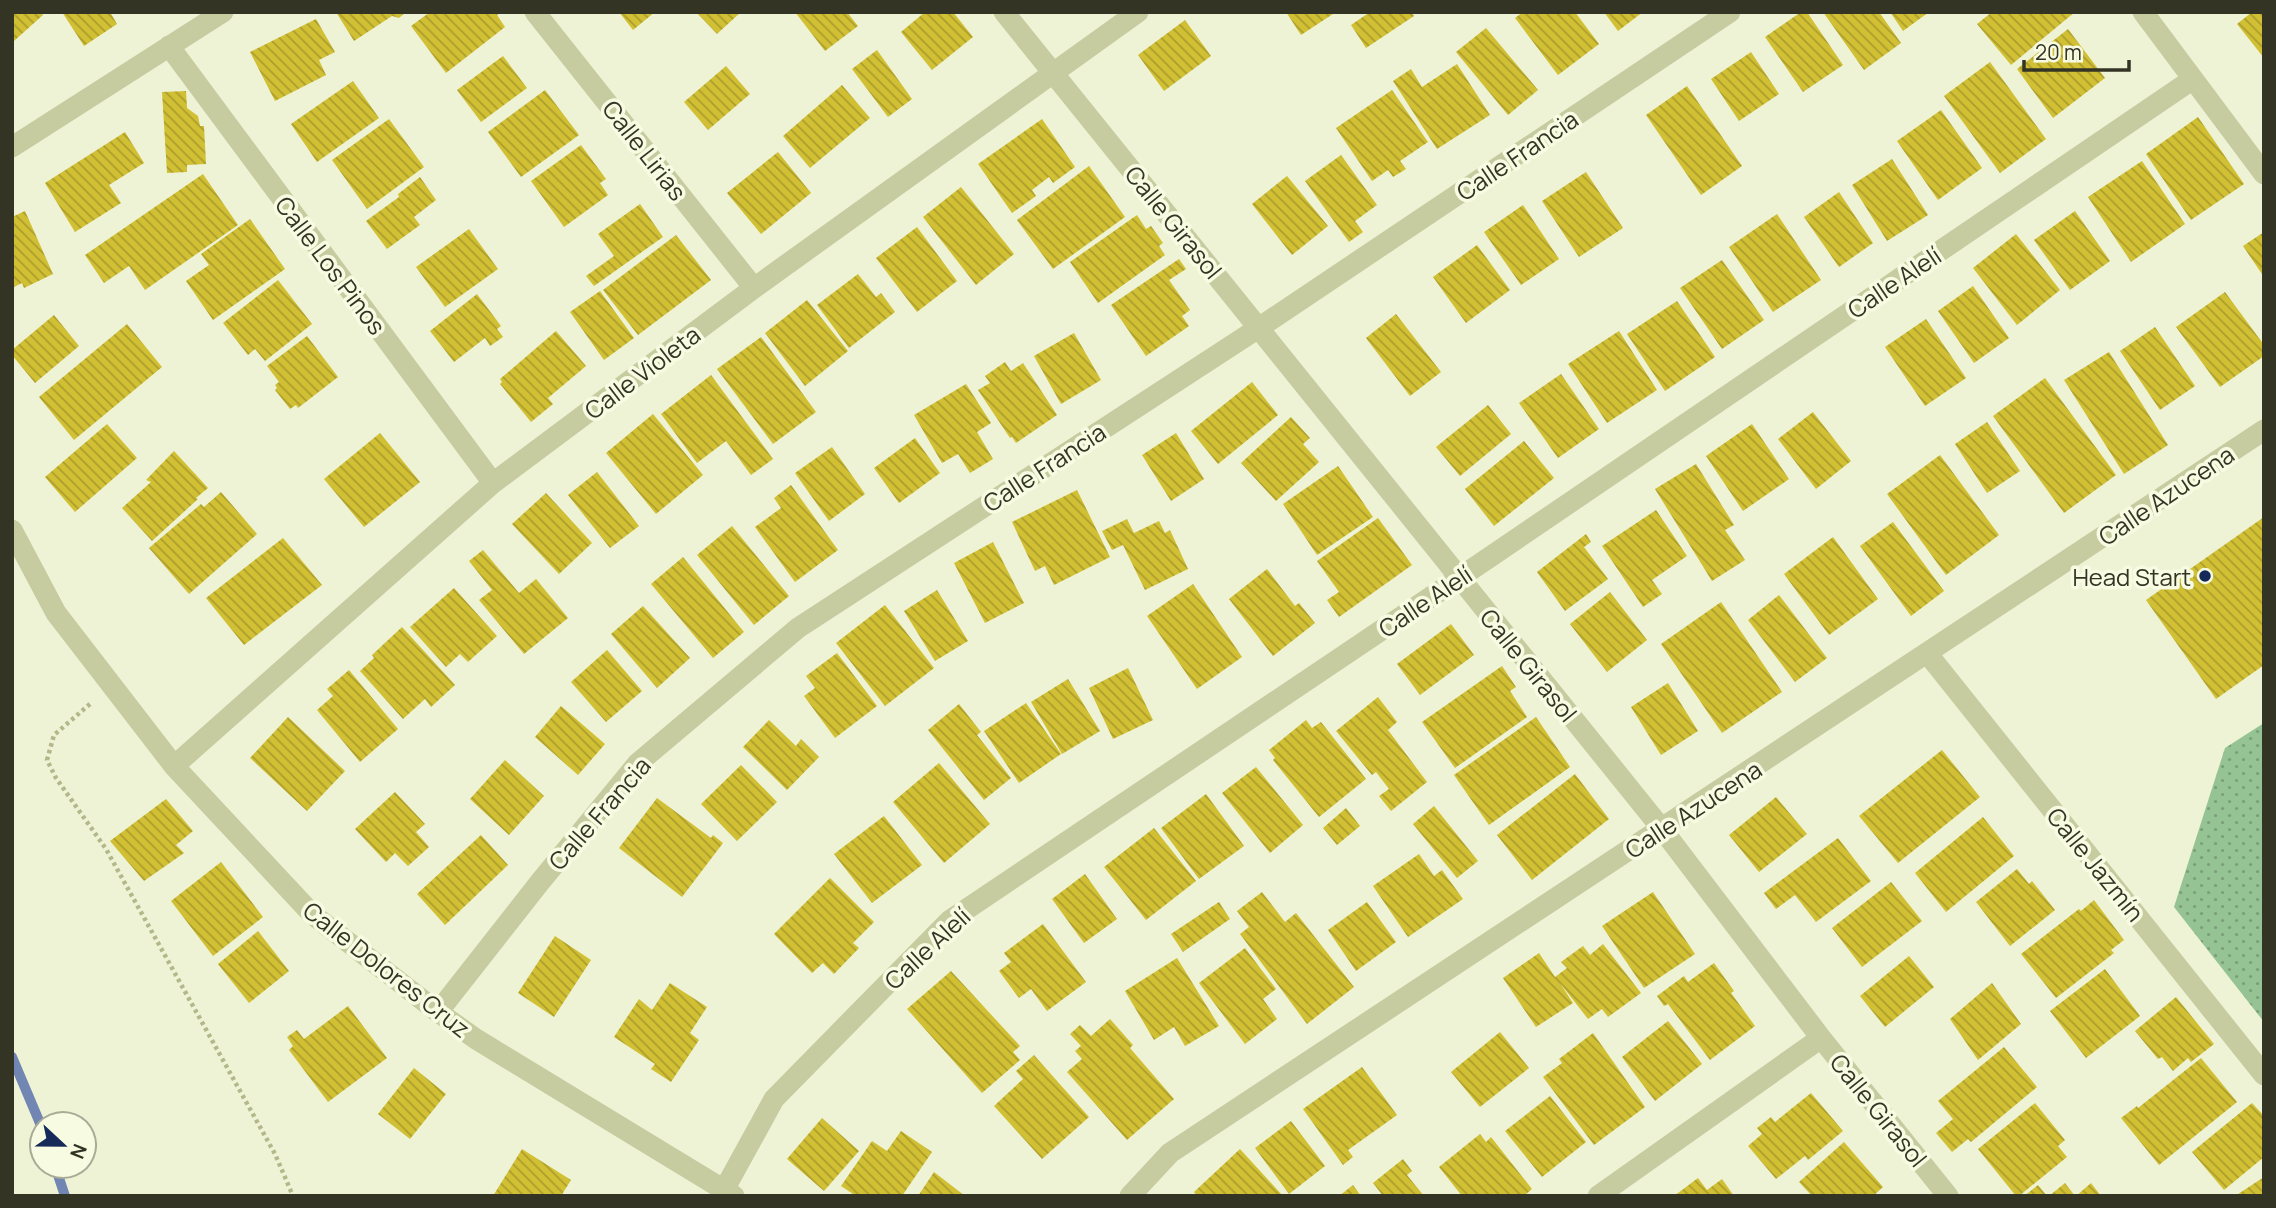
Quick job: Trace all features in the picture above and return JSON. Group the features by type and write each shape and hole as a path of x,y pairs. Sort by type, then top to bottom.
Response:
{"street":[{"path":"12,146 223,12"},
{"name":"Calle Lirias","path":"535,12 754,288"},
{"name":"Calle Girasol","path":"1004,12 1662,829 1821,1038 1948,1196"},
{"name":"Calle Violeta","path":"174,766 493,483 754,288 1138,12"},
{"name":"Calle Francia","path":"438,1012 638,763 798,628 1259,327 1730,12"},
{"path":"2143,12 2264,174"},
{"name":"Calle Los Pinos","path":"169,46 493,483"},
{"name":"Calle Alelí","path":"729,1193 774,1099 949,921 2193,79"},
{"name":"Calle Azucena","path":"1130,1196 1170,1153 2264,430"},
{"name":"Calle Dolores Cruz","path":"12,530 56,613 174,766 312,914 476,1039 729,1193"},
{"name":"Calle Jazmín","path":"1927,653 2264,1075"},
{"path":"1598,1196 1821,1038"}],"path":[{"path":"112,686 54,735 47,760 56,778 119,872 269,1143 293,1196"}],"green space":[{"path":"2264,723 2264,1022 2174,907 2225,748"}],"building":[{"path":"12,12 41,12 43,15 14,41"},
{"path":"62,12 110,12 117,24 84,46"},
{"path":"336,12 406,12 399,18 392,16 354,41"},
{"path":"430,12 501,12 497,15 505,27 446,73 411,26"},
{"path":"619,12 655,12 633,30"},
{"path":"696,12 741,12 717,34"},
{"path":"795,12 847,12 858,26 825,51"},
{"path":"925,12 953,12 973,37 932,70 901,32"},
{"path":"1286,12 1336,12 1301,35"},
{"path":"1370,12 1412,12 1414,16 1366,48 1351,25"},
{"path":"1523,12 1575,12 1599,44 1558,75 1515,18"},
{"path":"1604,12 1643,12 1618,31"},
{"path":"1801,12 1807,12 1843,65 1803,92 1765,37"},
{"path":"1823,12 1879,12 1901,43 1864,70"},
{"path":"1890,12 1929,12 1903,31"},
{"path":"1992,12 2075,12 2011,65 1977,24"},
{"path":"2252,12 2264,12 2264,58 2237,24"},
{"path":"316,19 335,52 319,60 326,75 275,101 250,52"},
{"path":"1185,20 1211,56 1164,91 1138,55"},
{"path":"1486,28 1538,90 1508,115 1456,52"},
{"path":"2068,29 2105,78 2053,118 2017,69"},
{"path":"877,50 912,99 888,117 852,69"},
{"path":"1751,52 1779,94 1739,121 1711,79"},
{"path":"503,56 527,88 481,122 457,90"},
{"path":"1990,62 2046,139 2000,173 1944,96"},
{"path":"1457,64 1490,115 1437,149 1393,81 1411,69 1422,87"},
{"path":"726,66 750,94 708,130 684,102"},
{"path":"353,81 379,118 317,162 291,124"},
{"path":"842,85 870,118 810,168 783,136"},
{"path":"1687,86 1742,166 1701,195 1646,115"},
{"path":"545,90 579,135 521,177 488,132"},
{"path":"1392,90 1428,142 1400,161 1406,169 1393,177 1388,170 1372,181 1336,128"},
{"path":"186,91 187,108 198,116 200,126 204,126 206,164 187,165 187,172 167,173 162,92"},
{"path":"1941,110 1982,168 1938,200 1897,141"},
{"path":"2198,117 2244,184 2191,220 2146,154"},
{"path":"389,119 424,167 367,209 332,160"},
{"path":"1042,119 1075,167 1053,183 1049,177 1032,190 1036,196 1012,213 978,164"},
{"path":"125,132 144,163 109,185 121,203 75,232 45,183"},
{"path":"581,145 606,179 600,183 608,195 564,227 531,181"},
{"path":"778,152 811,193 761,234 727,193"},
{"path":"1341,155 1377,205 1355,221 1363,232 1349,242 1305,181"},
{"path":"1892,159 1928,215 1887,241 1852,185"},
{"path":"2142,161 2185,224 2131,262 2088,197"},
{"path":"1089,166 1125,217 1053,269 1017,220"},
{"path":"1586,172 1623,228 1579,257 1542,201"},
{"path":"203,174 238,225 145,290 129,266 104,283 85,255"},
{"path":"1287,176 1328,226 1292,255 1252,204"},
{"path":"420,177 436,200 414,217 420,225 387,249 366,221 399,197 398,194"},
{"path":"961,187 1014,254 976,285 923,217"},
{"path":"1839,192 1873,243 1839,267 1804,217"},
{"path":"640,204 663,237 594,286 586,276 614,256 598,234"},
{"path":"1523,205 1559,259 1521,285 1484,232"},
{"path":"25,211 53,274 24,288 22,283 12,288 12,217"},
{"path":"2075,211 2110,261 2070,290 2034,240"},
{"path":"1777,214 1821,280 1773,312 1729,247"},
{"path":"1137,215 1146,229 1151,226 1163,243 1159,246 1165,255 1098,303 1070,262"},
{"path":"250,219 285,269 213,320 186,281 209,265 201,254"},
{"path":"917,227 957,281 917,312 876,258"},
{"path":"469,229 498,269 445,307 416,267"},
{"path":"2264,232 2264,277 2243,246"},
{"path":"2016,234 2060,290 2017,325 1973,268"},
{"path":"676,235 711,280 638,335 603,290"},
{"path":"1477,245 1510,290 1466,323 1433,277"},
{"path":"1179,259 1186,269 1169,280 1190,310 1182,316 1189,326 1146,356 1111,305"},
{"path":"1722,260 1764,320 1722,349 1680,288"},
{"path":"858,274 876,297 881,293 895,312 849,348 817,305"},
{"path":"278,280 312,324 265,361 255,349 248,355 223,323"},
{"path":"1973,286 2009,338 1974,363 1938,311"},
{"path":"600,291 634,338 604,360 570,312"},
{"path":"2225,292 2264,345 2264,356 2220,387 2176,327"},
{"path":"477,294 501,326 497,329 503,337 490,346 485,338 454,362 430,331"},
{"path":"807,300 848,351 805,386 765,333"},
{"path":"1677,301 1715,357 1665,391 1627,334"},
{"path":"1396,314 1441,372 1410,396 1366,338"},
{"path":"54,315 79,346 35,383 12,355 12,350"},
{"path":"1926,319 1966,378 1925,406 1885,347"},
{"path":"127,324 162,367 74,440 39,397"},
{"path":"2155,327 2195,386 2160,410 2120,351"},
{"path":"556,331 586,366 548,398 553,404 531,422 500,384 500,379"},
{"path":"1619,331 1657,390 1607,423 1568,364"},
{"path":"1074,333 1101,380 1061,404 1034,356"},
{"path":"307,336 338,377 298,408 296,405 290,409 275,390 275,385 279,382 267,366"},
{"path":"761,337 816,412 773,444 717,369"},
{"path":"2109,352 2168,445 2124,474 2064,380"},
{"path":"1005,362 1011,371 1023,363 1057,415 1016,443 978,390 990,383 985,376"},
{"path":"1561,374 1599,429 1558,458 1519,403"},
{"path":"711,375 773,459 751,475 726,441 697,463 661,414"},
{"path":"2045,378 2116,475 2064,513 1993,416"},
{"path":"1252,382 1278,415 1218,464 1191,431"},
{"path":"966,384 991,423 977,432 993,459 970,473 958,454 942,463 914,415"},
{"path":"1488,405 1511,434 1460,476 1436,447"},
{"path":"1813,412 1851,461 1816,489 1778,439"},
{"path":"653,414 703,475 656,514 606,453"},
{"path":"1291,417 1310,438 1303,444 1319,462 1276,501 1241,463"},
{"path":"1987,422 2020,471 1987,493 1955,444"},
{"path":"107,424 137,458 75,512 45,477"},
{"path":"1752,424 1789,479 1743,511 1706,456"},
{"path":"380,433 420,482 364,527 324,479"},
{"path":"1176,433 1204,479 1171,501 1142,455"},
{"path":"915,438 940,473 899,503 874,468"},
{"path":"1524,441 1554,478 1494,526 1465,489"},
{"path":"832,447 865,494 829,521 795,473"},
{"path":"174,451 208,488 152,541 122,508 151,482 146,480"},
{"path":"1940,455 1999,535 1946,575 1887,494"},
{"path":"1696,464 1734,525 1725,530 1745,560 1712,581 1655,489"},
{"path":"1338,466 1373,517 1317,555 1283,504"},
{"path":"597,472 639,526 610,548 568,495"},
{"path":"791,485 838,550 795,582 755,527 781,508 774,498"},
{"path":"1077,490 1110,557 1054,585 1045,566 1035,571 1012,522"},
{"path":"221,492 257,534 189,594 149,548 201,504 204,507"},
{"path":"546,493 592,543 559,574 512,524"},
{"path":"1656,510 1687,556 1652,580 1662,594 1643,607 1602,546"},
{"path":"2264,517 2264,665 2216,699 2146,600"},
{"path":"1378,518 1412,565 1339,617 1327,600 1339,592 1317,561"},
{"path":"1127,519 1134,533 1159,521 1165,533 1170,530 1188,569 1145,590 1123,545 1112,550 1102,531"},
{"path":"1893,522 1944,591 1911,616 1860,546"},
{"path":"732,526 789,596 754,625 697,555"},
{"path":"1586,534 1591,542 1584,547 1608,579 1565,611 1537,572"},
{"path":"1833,537 1878,599 1829,635 1784,574"},
{"path":"283,538 322,585 244,645 206,598"},
{"path":"993,542 1024,603 985,623 954,563"},
{"path":"483,550 519,593 536,579 568,618 524,654 479,600 492,590 469,561"},
{"path":"683,557 744,632 713,658 651,584"},
{"path":"1267,569 1295,606 1299,603 1315,623 1273,656 1229,599"},
{"path":"1193,584 1242,657 1197,689 1147,616"},
{"path":"454,588 497,636 468,662 460,654 446,667 410,627"},
{"path":"937,590 968,641 935,661 904,611"},
{"path":"1610,592 1647,640 1607,672 1570,624"},
{"path":"1779,595 1827,658 1795,682 1748,620"},
{"path":"1721,602 1782,692 1722,733 1661,644"},
{"path":"885,605 934,668 885,706 836,643"},
{"path":"643,606 690,658 657,688 611,634"},
{"path":"1451,624 1474,655 1420,695 1397,664"},
{"path":"402,627 455,685 431,707 425,699 403,719 360,671 374,658 372,655"},
{"path":"607,650 642,691 606,722 571,682"},
{"path":"837,653 877,706 835,738 804,696 815,688 806,676"},
{"path":"1502,666 1516,687 1510,691 1527,717 1455,768 1422,722"},
{"path":"1128,668 1153,720 1113,739 1089,688"},
{"path":"349,670 398,729 360,762 317,710 333,696 327,689"},
{"path":"1068,679 1100,731 1062,754 1031,702"},
{"path":"1668,683 1698,731 1661,755 1631,707"},
{"path":"1378,697 1397,722 1388,730 1427,782 1391,811 1379,796 1389,789 1376,772 1372,775 1336,731"},
{"path":"1026,703 1061,754 1019,783 984,731"},
{"path":"959,704 981,732 977,735 1011,778 984,800 928,730"},
{"path":"561,706 605,744 578,775 535,737"},
{"path":"288,717 345,771 307,811 250,758"},
{"path":"1536,717 1570,767 1489,825 1454,775"},
{"path":"769,720 796,746 801,739 819,757 787,790 743,747"},
{"path":"1306,720 1312,728 1321,722 1366,779 1319,817 1273,760 1275,758 1269,750"},
{"path":"1942,750 1980,797 1898,863 1859,816"},
{"path":"505,760 544,796 509,835 470,799"},
{"path":"939,763 990,824 944,863 893,802"},
{"path":"741,765 777,802 737,841 701,804"},
{"path":"1256,767 1303,825 1270,853 1222,793"},
{"path":"1575,774 1609,819 1532,880 1497,835"},
{"path":"395,792 425,824 416,832 429,847 408,866 395,853 386,862 355,829"},
{"path":"1206,794 1244,846 1199,879 1161,828"},
{"path":"1776,797 1807,834 1759,872 1729,835"},
{"path":"657,798 711,838 713,835 723,843 682,897 619,848"},
{"path":"166,799 193,831 176,845 184,853 144,881 110,841"},
{"path":"1434,806 1478,861 1457,878 1413,824"},
{"path":"1346,808 1360,826 1337,845 1323,828"},
{"path":"884,816 922,865 872,903 834,854"},
{"path":"1983,817 2014,856 1946,912 1915,873"},
{"path":"1154,828 1196,881 1146,920 1104,867"},
{"path":"481,835 508,865 445,925 417,894"},
{"path":"1838,838 1871,881 1816,922 1795,895 1776,909 1764,893"},
{"path":"1419,854 1434,876 1442,870 1463,899 1408,937 1373,886"},
{"path":"221,862 263,917 213,956 171,901"},
{"path":"2017,869 2029,884 2032,881 2055,910 2010,946 1976,902"},
{"path":"1085,874 1117,919 1084,943 1052,899"},
{"path":"830,878 874,922 853,943 859,948 834,974 823,963 812,973 774,934"},
{"path":"1891,882 1922,921 1862,967 1832,928"},
{"path":"1262,892 1285,922 1296,913 1354,987 1307,1024 1240,934 1249,927 1237,911"},
{"path":"1653,892 1695,954 1644,988 1602,926"},
{"path":"2094,900 2124,940 2111,950 2114,953 2056,998 2021,954"},
{"path":"1219,902 1230,919 1183,952 1171,934"},
{"path":"1367,902 1396,942 1356,971 1328,930"},
{"path":"1043,924 1086,982 1047,1011 1031,989 1019,998 999,971 1011,962 1004,953"},
{"path":"258,931 289,971 249,1003 218,964"},
{"path":"555,936 591,960 554,1017 518,993"},
{"path":"1603,944 1641,993 1608,1017 1602,1009 1588,1019 1560,983 1573,1003 1536,1027 1503,978 1539,953 1555,977 1567,968 1561,962 1583,946 1590,955"},
{"path":"1245,948 1276,989 1263,999 1277,1019 1245,1044 1199,983"},
{"path":"1909,956 1934,987 1885,1027 1860,996"},
{"path":"1177,958 1219,1026 1185,1046 1174,1027 1154,1040 1125,991"},
{"path":"1714,963 1734,991 1731,993 1755,1026 1710,1060 1668,1004 1664,1006 1657,996 1684,976 1688,982"},
{"path":"2105,969 2140,1016 2086,1058 2050,1011"},
{"path":"951,971 1020,1046 1013,1052 1020,1060 982,1093 907,1009"},
{"path":"670,983 707,1007 690,1033 699,1040 671,1082 651,1069 655,1064 614,1037 639,999 652,1010"},
{"path":"1992,983 2021,1024 1978,1060 1950,1019"},
{"path":"2176,997 2214,1044 2191,1062 2188,1058 2173,1071 2162,1057 2158,1059 2135,1031"},
{"path":"348,1006 387,1058 328,1102 289,1050 293,1046 287,1037 297,1030 304,1039"},
{"path":"1110,1019 1133,1045 1130,1048 1174,1099 1127,1140 1067,1072 1082,1059 1075,1051 1081,1046 1070,1034 1080,1025 1091,1036"},
{"path":"1668,1021 1702,1064 1655,1101 1622,1057"},
{"path":"1500,1032 1529,1068 1480,1107 1451,1072"},
{"path":"1593,1033 1645,1107 1594,1145 1543,1077 1562,1063 1559,1059"},
{"path":"2004,1047 2037,1087 1971,1142 1968,1139 1952,1152 1936,1133 1953,1119 1938,1101"},
{"path":"1034,1055 1089,1117 1042,1159 994,1106 1023,1079 1016,1071"},
{"path":"2201,1058 2237,1102 2159,1165 2121,1118 2137,1106 2138,1108"},
{"path":"1362,1067 1397,1115 1348,1150 1353,1157 1343,1165 1303,1109"},
{"path":"414,1068 446,1094 410,1139 378,1114"},
{"path":"1811,1093 1843,1131 1808,1160 1805,1156 1776,1179 1748,1146 1762,1134 1757,1128 1771,1117 1775,1122"},
{"path":"1550,1096 1586,1142 1542,1177 1505,1131"},
{"path":"2035,1103 2065,1140 2058,1146 2067,1157 2016,1196 1978,1149"},
{"path":"2252,1103 2264,1116 2264,1157 2224,1190 2192,1152"},
{"path":"822,1118 859,1151 824,1191 787,1159"},
{"path":"1291,1121 1325,1166 1289,1194 1255,1148"},
{"path":"901,1131 932,1152 902,1196 856,1196 841,1186 872,1141 887,1151"},
{"path":"1480,1134 1486,1142 1491,1137 1532,1189 1524,1196 1462,1196 1439,1167"},
{"path":"1844,1142 1883,1187 1873,1196 1812,1196 1799,1182"},
{"path":"522,1149 571,1180 561,1196 493,1196"},
{"path":"1240,1149 1283,1196 1197,1196 1194,1192"},
{"path":"1403,1159 1412,1171 1407,1175 1424,1196 1383,1196 1373,1183"},
{"path":"934,1172 965,1196 918,1196"},
{"path":"2264,1177 2264,1196 2235,1196"},
{"path":"1698,1178 1707,1190 1722,1179 1734,1196 1674,1196"},
{"path":"2065,1183 2075,1196 2049,1196"},
{"path":"2091,1183 2101,1196 2076,1196"},
{"path":"1353,1185 1361,1196 1339,1196"},
{"path":"2038,1185 2047,1196 2024,1196"}],"waterway":[{"path":"12,1057 34,1110"},
{"path":"60,1180 65,1196"}],"place":[{"name":"Head Start","path":"2205,576"}]}
